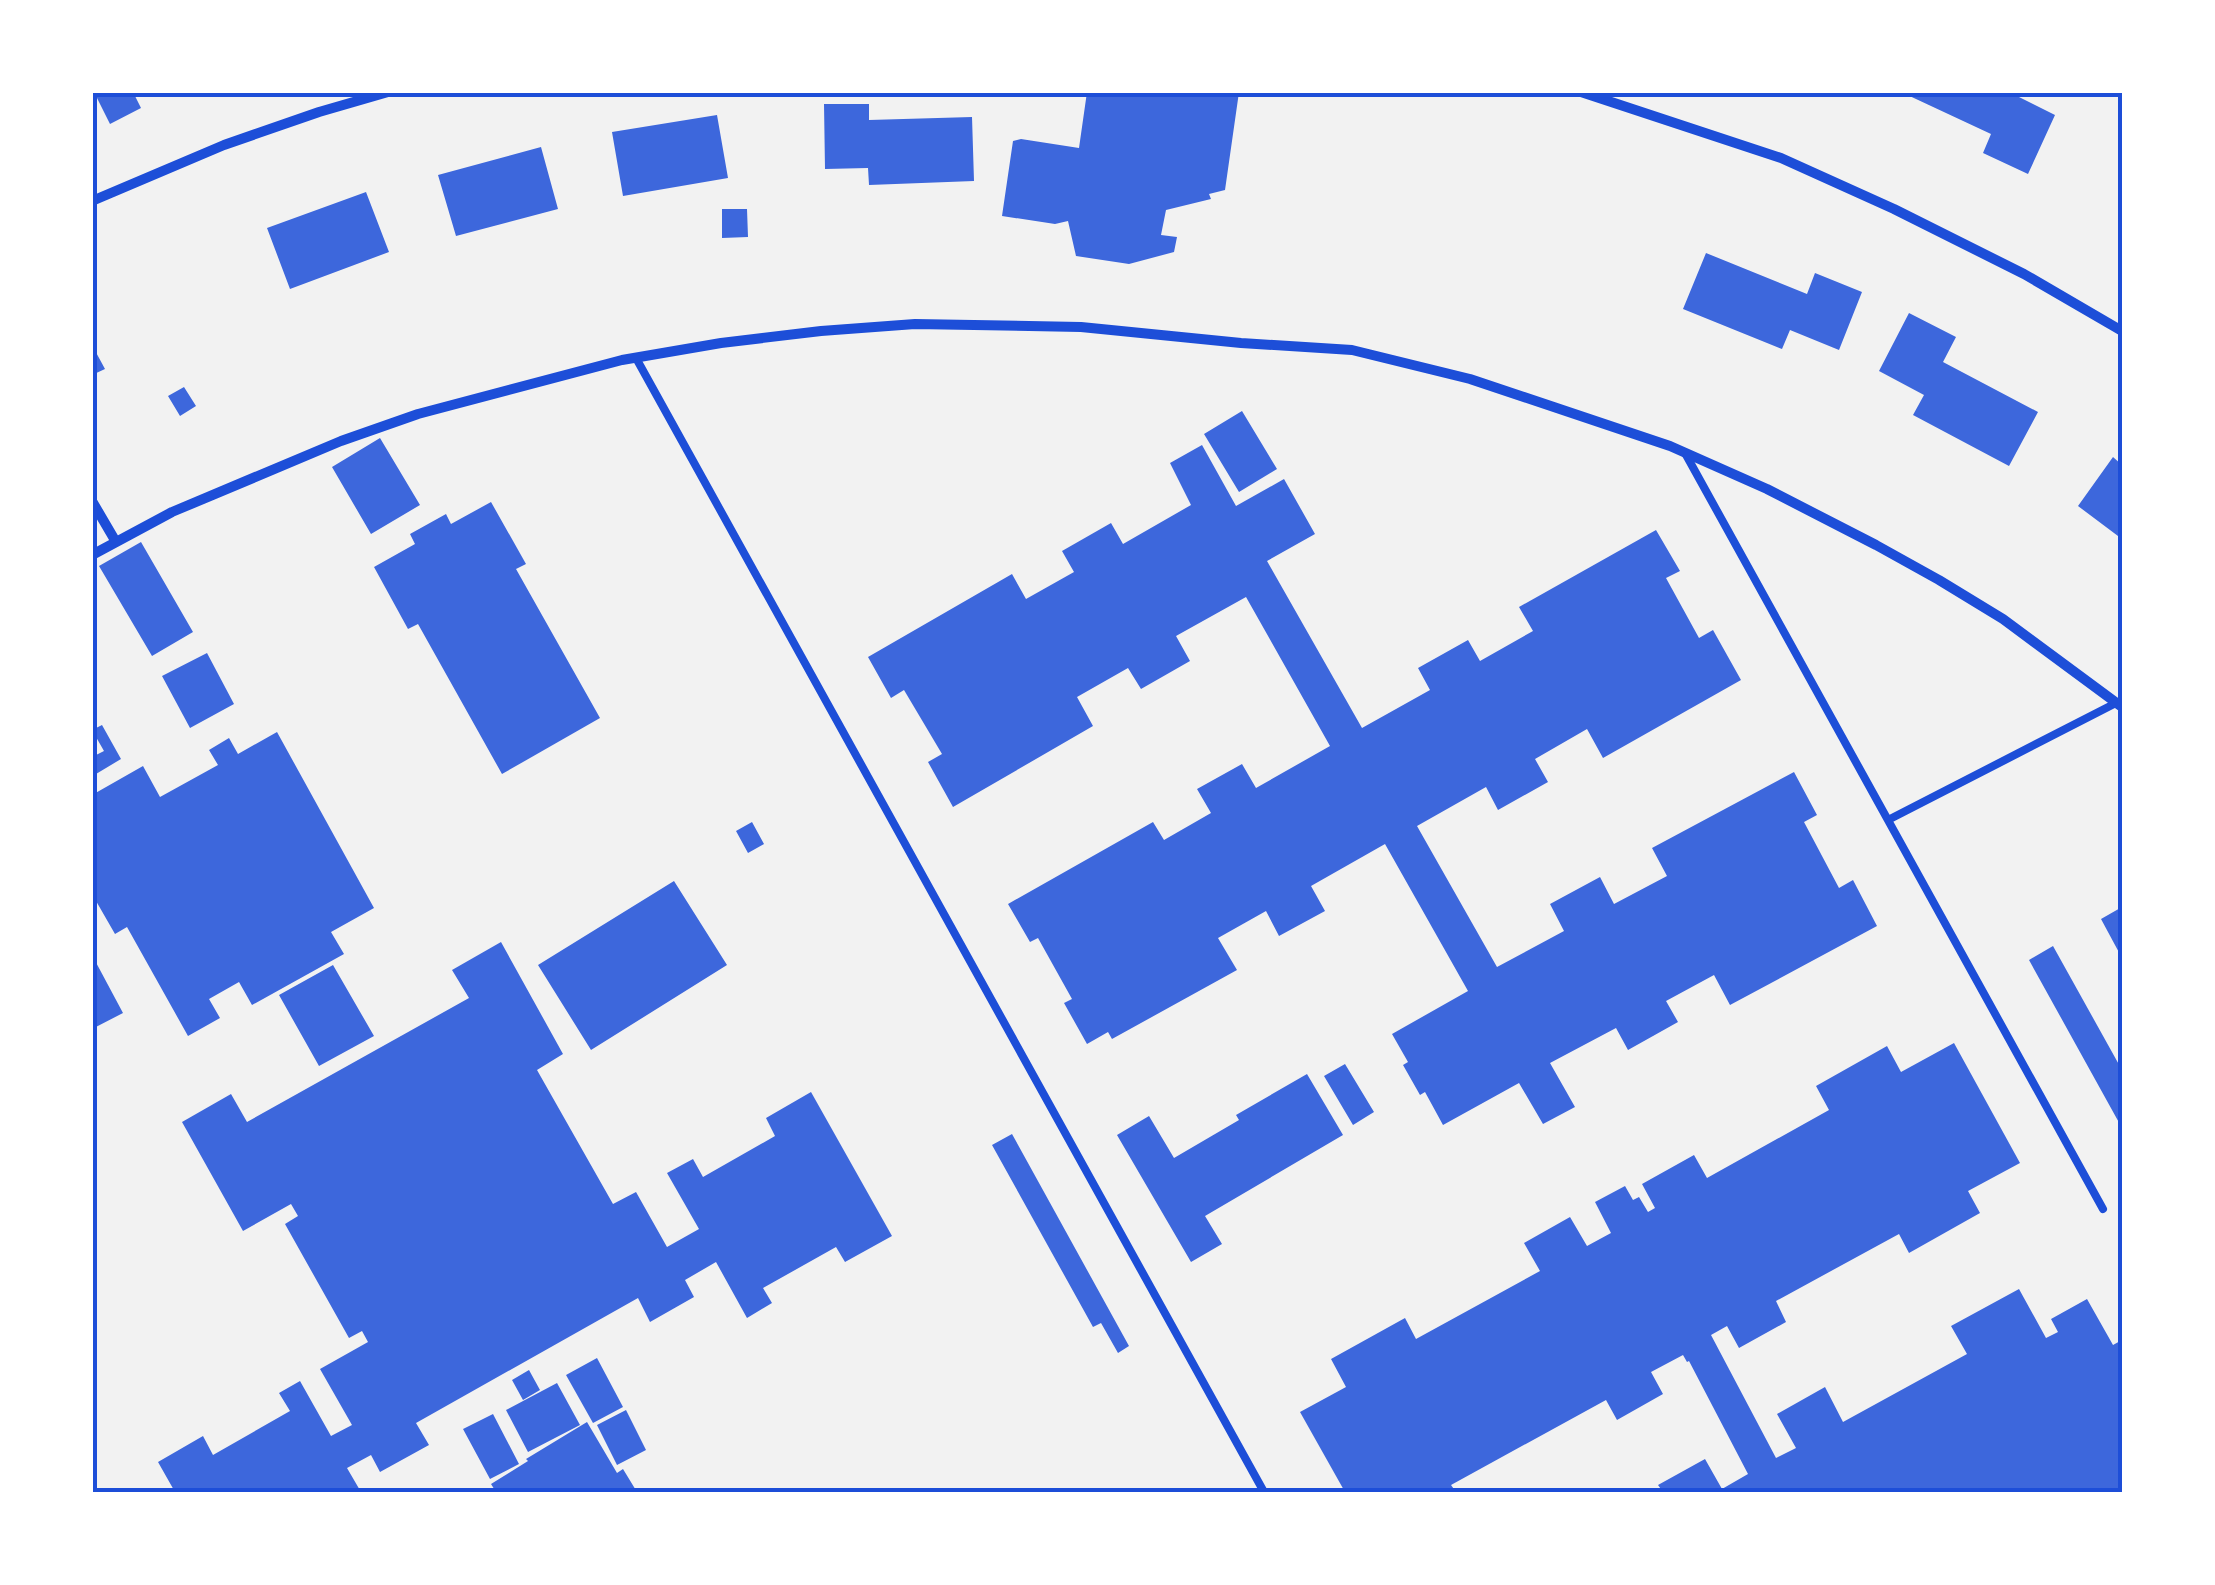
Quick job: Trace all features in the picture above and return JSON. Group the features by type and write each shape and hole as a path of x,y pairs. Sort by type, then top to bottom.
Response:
{"street":[{"path":"92,200 224,145 388,92"},
{"path":"1581,92 1781,158 2024,274 2122,332"},
{"path":"92,555 172,512 372,430 418,414 636,358 721,343 915,324 1082,327 1352,350 1470,379 1685,453 1768,489 1924,571 2004,619 2119,705"},
{"path":"92,500 116,542"}],"lane":[{"path":"636,358 1264,1492"},
{"path":"1685,453 2103,1209"},
{"path":"1888,820 2119,705"}],"building":[{"path":"94,92 133,92 141,108 110,124"},
{"path":"1087,92 1239,92 1225,190 1209,194 1211,199 1166,210 1161,235 1177,237 1174,252 1129,264 1076,256 1068,221 1055,224 1002,216 1013,141 1079,148"},
{"path":"1901,92 2009,92 2055,115 2028,174 1983,153 1991,134"},
{"path":"824,104 869,104 869,120 972,117 974,181 869,185 868,168 825,169"},
{"path":"717,115 728,178 623,196 612,132"},
{"path":"541,147 558,209 456,236 438,175"},
{"path":"366,192 389,252 290,289 267,228"},
{"path":"722,209 747,209 748,237 722,238"},
{"path":"1706,253 1807,294 1815,273 1862,292 1839,350 1790,330 1782,349 1683,309"},
{"path":"1909,313 1956,337 1943,362 2038,412 2009,466 1913,415 1924,395 1879,371"},
{"path":"92,345 105,369 92,375"},
{"path":"184,387 196,406 180,416 168,396"},
{"path":"1242,411 1277,469 1239,492 1204,434"},
{"path":"380,438 420,505 371,534 332,467"},
{"path":"1202,445 1236,506 1284,479 1315,534 1267,561 1362,728 1430,690 1418,668 1468,640 1480,661 1533,631 1519,607 1656,530 1680,571 1666,578 1699,638 1713,630 1741,680 1603,758 1587,729 1535,759 1548,782 1498,810 1486,787 1417,826 1497,967 1564,931 1550,904 1600,877 1614,904 1667,876 1652,848 1794,772 1817,815 1804,822 1839,888 1853,880 1877,926 1730,1005 1714,975 1666,1001 1678,1022 1628,1050 1616,1028 1550,1063 1575,1107 1543,1124 1519,1083 1443,1125 1425,1092 1420,1095 1403,1065 1408,1062 1392,1034 1468,991 1385,844 1311,886 1325,911 1279,936 1266,911 1218,938 1237,970 1112,1039 1108,1032 1087,1044 1064,1003 1072,999 1038,938 1030,942 1008,904 1153,822 1164,840 1211,813 1197,789 1242,764 1256,788 1330,746 1246,597 1176,636 1190,661 1141,689 1128,668 1077,697 1093,726 953,807 928,762 942,754 904,690 891,698 868,657 1012,574 1026,599 1074,572 1062,551 1111,523 1123,544 1191,505 1170,463"},
{"path":"2113,457 2122,465 2122,539 2078,506"},
{"path":"491,502 526,564 516,569 600,718 502,774 418,624 408,629 374,567 415,544 410,534 446,514 451,524"},
{"path":"141,542 193,632 152,656 99,566"},
{"path":"207,653 234,704 190,728 162,676"},
{"path":"102,725 121,759 96,774 92,757 104,751 92,730"},
{"path":"277,732 374,908 331,932 344,954 252,1005 239,982 209,999 220,1018 188,1036 127,927 115,934 92,894 92,795 143,766 160,797 218,765 209,750 229,738 238,754"},
{"path":"752,822 764,844 748,853 736,831"},
{"path":"674,881 727,965 591,1050 538,965"},
{"path":"2122,907 2122,958 2101,919"},
{"path":"501,942 563,1054 537,1070 613,1204 636,1192 667,1247 699,1229 667,1173 693,1159 703,1177 775,1136 766,1118 811,1092 892,1236 845,1262 836,1247 763,1288 772,1303 747,1318 716,1262 685,1280 694,1297 650,1322 638,1298 416,1423 429,1445 380,1472 371,1455 347,1468 361,1492 175,1492 158,1462 203,1436 213,1455 290,1411 279,1393 300,1381 331,1436 352,1425 320,1369 368,1342 362,1331 349,1338 285,1224 298,1216 291,1204 243,1231 182,1122 231,1094 247,1122 469,998 452,970"},
{"path":"2053,946 2122,1070 2122,1128 2029,960"},
{"path":"92,955 123,1013 92,1029"},
{"path":"333,965 374,1036 319,1066 279,995"},
{"path":"1954,1043 2020,1163 1968,1191 1980,1213 1909,1253 1899,1234 1776,1301 1786,1322 1739,1348 1727,1326 1711,1335 1776,1458 1796,1448 1777,1414 1825,1387 1843,1422 1967,1354 1951,1326 2019,1289 2046,1338 2058,1332 2051,1319 2087,1299 2113,1345 2122,1340 2122,1492 1663,1492 1658,1485 1705,1459 1722,1489 1748,1474 1683,1355 1651,1372 1663,1394 1617,1420 1606,1400 1451,1485 1456,1492 1345,1492 1300,1412 1346,1387 1331,1359 1405,1318 1416,1339 1540,1271 1524,1243 1570,1217 1587,1246 1611,1233 1595,1202 1625,1186 1633,1200 1639,1197 1648,1212 1655,1208 1642,1184 1694,1155 1707,1178 1829,1110 1816,1086 1887,1046 1901,1072"},
{"path":"1345,1064 1374,1112 1353,1125 1324,1076"},
{"path":"1307,1074 1343,1135 1205,1216 1222,1244 1191,1262 1117,1135 1149,1116 1174,1158 1239,1120 1236,1115"},
{"path":"1012,1134 1129,1346 1118,1353 1101,1323 1093,1327 992,1145"},
{"path":"597,1358 623,1407 593,1423 566,1375"},
{"path":"529,1370 540,1390 523,1400 512,1380"},
{"path":"557,1383 580,1425 528,1452 506,1410"},
{"path":"626,1410 646,1450 617,1465 597,1425"},
{"path":"493,1414 519,1464 490,1479 463,1429"},
{"path":"587,1422 617,1473 623,1469 637,1492 496,1492 491,1484"}]}
